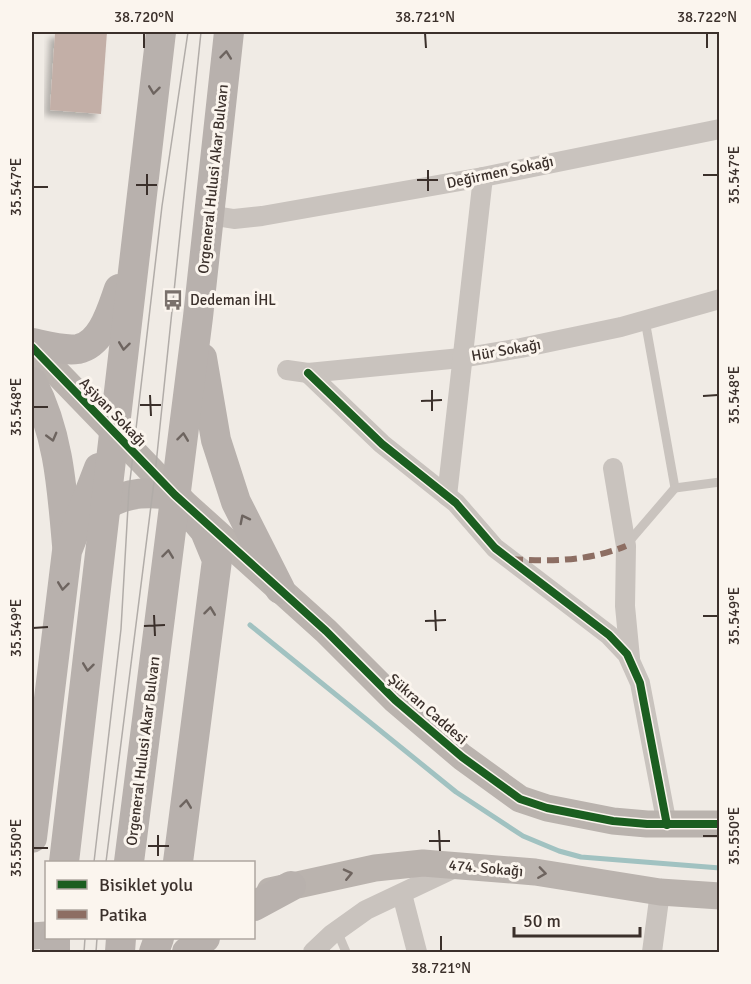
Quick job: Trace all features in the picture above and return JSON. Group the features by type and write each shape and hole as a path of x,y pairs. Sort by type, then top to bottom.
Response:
{"main road":[{"path":"64,861 161,32"},
{"name":"Orgeneral Hulusi Akar Bulvarı","path":"129,861 198,317 229,32"},
{"path":"32,343 80,349 96,338 107,323 136,241"},
{"path":"198,317 204,375 216,440 236,502 280,589"},
{"path":"32,382 42,402 60,466 67,551 32,838"},
{"path":"67,551 114,432"},
{"path":"106,505 116,499 147,492 176,495 205,531 217,560 178,861"},
{"path":"255,905 291,886"},
{"path":"187,952 205,939"}],"street":[{"name":"Değirmen Sokağı","path":"209,215 234,219 262,216 483,177 720,129"},
{"path":"447,496 483,177"},
{"name":"Hür Sokağı","path":"287,370 308,373 461,358 561,340 720,299"},
{"name":"Aşiyan Sokağı","path":"32,347 176,495"},
{"path":"308,373 382,444 456,503 495,548 619,644 630,658 640,682 667,825"},
{"path":"613,468 626,546 625,606 630,658"},
{"name":"Şükran Caddesi","path":"176,495 280,589 428,729 520,799 580,815 614,821 667,825 720,824"},
{"name":"474. Sokağı","path":"255,895 375,868 423,863 535,872 660,892 720,896"},
{"path":"313,952 366,910 460,865"},
{"path":"652,952 660,892"},
{"path":"402,894 417,952"}],"lane":[{"path":"645,320 675,488"},
{"path":"626,546 675,488 720,482"},
{"path":"337,931 346,952"}],"building":[{"path":"55,32 107,32 101,114 50,110"}],"waterway":[{"path":"250,625 456,792 523,836 559,851 581,857 720,868"}],"tram line":[{"path":"94,861 121,629 129,489 162,206 188,32"},
{"path":"106,861 155,474 201,32"},
{"path":"84,952 85,939"},
{"path":"96,952 97,939"}],"marked path":[{"path":"511,559 569,559 598,555 626,546"}],"cycle path":[{"path":"32,347 175,495 326,631 395,700 462,757 520,799 547,808 613,821 647,824 720,824"},
{"path":"308,373 382,444 456,503 495,548 609,635 627,654 640,683 667,825"}],"place":[{"name":"Dedeman İHL","path":"173,300"}]}
